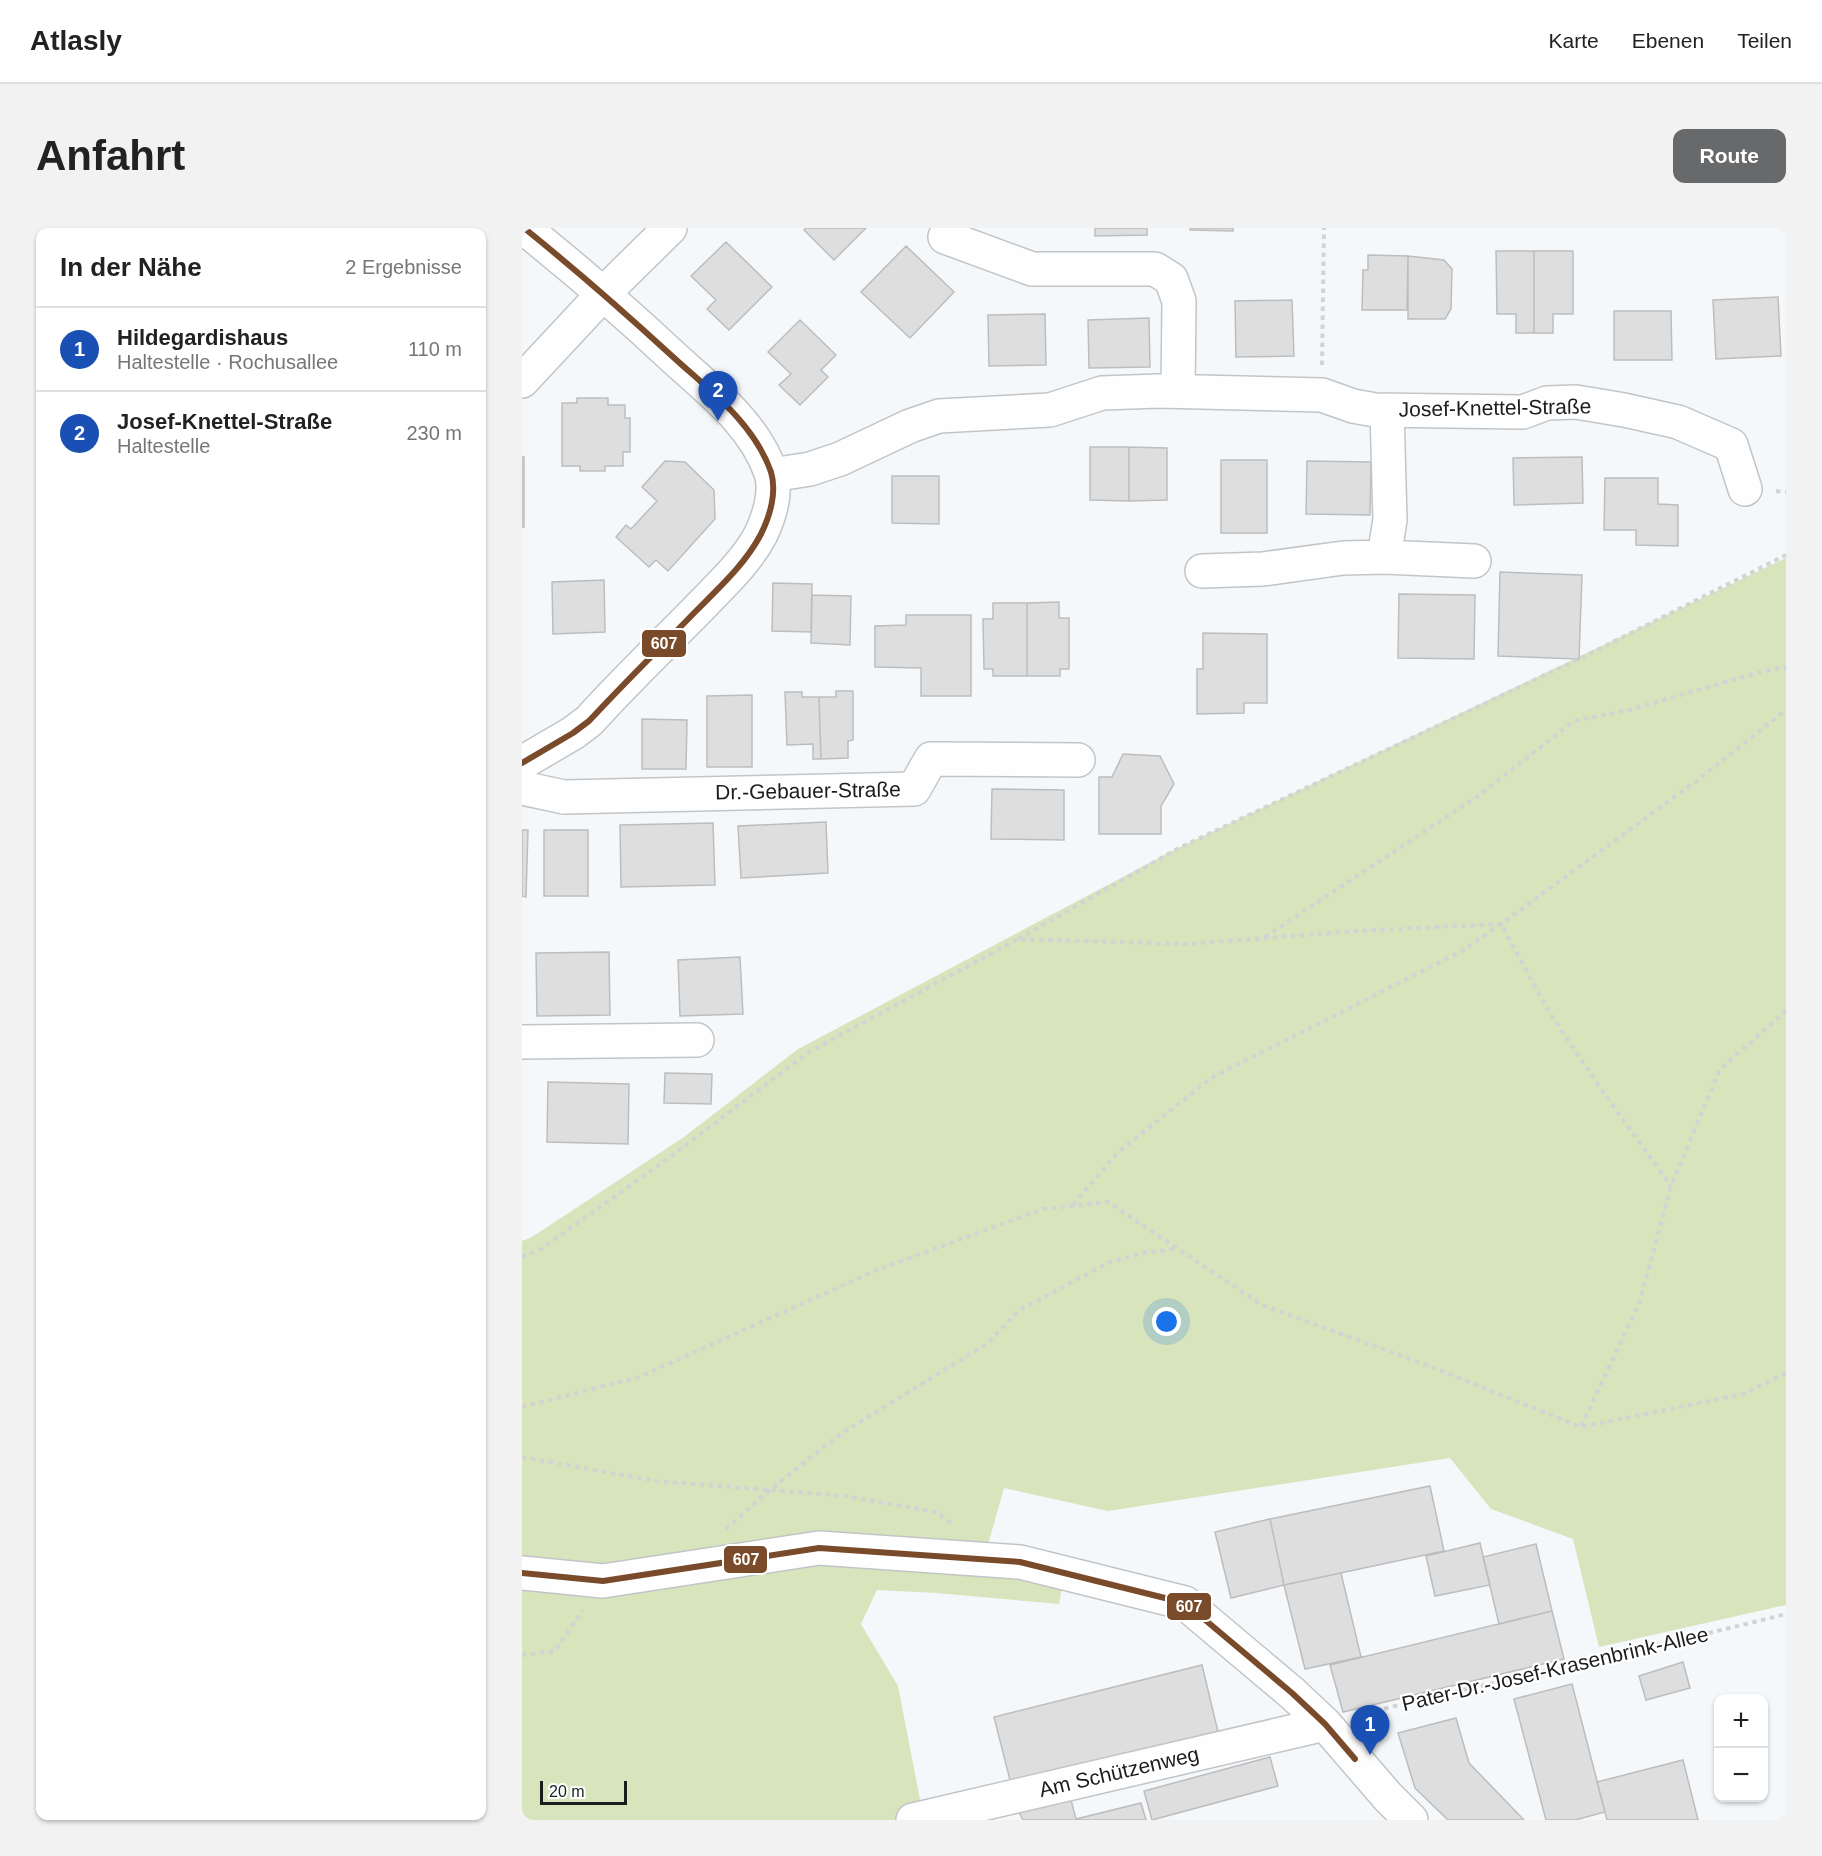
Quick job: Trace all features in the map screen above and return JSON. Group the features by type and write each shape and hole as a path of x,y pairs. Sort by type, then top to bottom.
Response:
{"street":[{"path":"522,763 573,734 588,721 736,569 760,536 768,517 772,498 772,475 761,451 749,432 728,407 604,293 524,228"},
{"path":"522,381 604,293 670,228"},
{"path":"945,237 1032,269 1155,269 1171,279 1179,301 1178,391"},
{"name":"Josef-Knettel-Straße","path":"772,475 810,469 840,459 910,426 939,416 1050,410 1102,393 1178,391 1322,395 1353,406 1375,410 1523,412 1547,403 1576,402 1624,410 1678,422 1731,445 1745,489"},
{"name":"Josef-Knettel-Straße","path":"1384,557 1390,520 1388,410"},
{"path":"1202,571 1263,569 1343,558 1384,557 1474,561"},
{"name":"Dr.-Gebauer-Straße","path":"522,788 564,797 914,789 931,759 1078,760"},
{"path":"522,1042 697,1040"},
{"path":"522,1573 603,1581 819,1548 1020,1562 1185,1603 1292,1693 1325,1724 1411,1820"},
{"name":"Am Schützenweg","path":"913,1820 1325,1724"}],"path":[{"path":"1322,395 1324,228"},
{"path":"522,1257 541,1249 670,1157 809,1052 1018,939 1179,848 1579,659 1786,555"},
{"path":"1264,938 1478,796 1574,722 1629,710 1760,672 1786,667"},
{"path":"1073,1205 1117,1153 1211,1078 1462,951 1699,779 1786,710"},
{"path":"1018,939 1186,944 1356,931 1501,924"},
{"path":"1501,924 1549,1012 1671,1186"},
{"path":"1581,1427 1639,1304 1671,1186 1720,1069 1786,1011"},
{"path":"522,1407 639,1377 877,1270 1043,1209 1108,1202 1262,1305 1429,1366 1581,1427 1743,1394 1786,1373"},
{"path":"771,1489 839,1436 988,1343 1018,1311 1110,1262 1148,1252 1177,1249"},
{"path":"522,1458 657,1481 845,1496 936,1512 955,1526"},
{"path":"522,1654 555,1651 603,1581"},
{"name":"Pater-Dr.-Josef-Krasenbrink-Allee","path":"1325,1724 1487,1683 1704,1635 1786,1614"}],"green space":[{"path":"1786,558 1786,1605 1599,1647 1573,1539 1491,1509 1450,1458 1108,1511 1004,1488 980,1573 1062,1587 1059,1604 877,1590 861,1624 898,1686 924,1820 522,1820 522,1241 532,1237 684,1137 798,1049 1172,851"}],"building":[{"path":"806,228 866,228 834,260 804,230"},
{"path":"1095,228 1147,228 1147,235 1095,236"},
{"path":"1190,228 1233,228 1233,231 1190,230"},
{"path":"726,242 772,287 729,330 707,309 716,300 691,276"},
{"path":"906,246 954,292 910,338 861,292"},
{"path":"1496,251 1534,251 1534,333 1516,333 1516,314 1497,314"},
{"path":"1534,251 1573,251 1573,314 1553,314 1553,333 1534,333"},
{"path":"1368,255 1408,256 1407,310 1362,310 1363,270 1368,270"},
{"path":"1408,256 1444,260 1452,269 1451,309 1445,319 1408,319"},
{"path":"1778,297 1781,356 1716,359 1713,300"},
{"path":"1292,300 1294,356 1236,357 1235,301"},
{"path":"1614,311 1671,311 1672,360 1614,360"},
{"path":"1045,314 1046,365 989,366 988,315"},
{"path":"1149,318 1150,367 1089,368 1088,320"},
{"path":"800,320 836,355 821,370 828,377 800,405 779,385 791,374 768,352"},
{"path":"577,398 608,398 608,405 625,405 625,418 630,418 630,452 623,452 623,466 605,466 605,471 580,471 580,466 562,466 562,403 577,403"},
{"path":"1090,447 1129,447 1129,501 1090,500"},
{"path":"1129,447 1167,448 1167,500 1129,501"},
{"path":"522,457 524,457 524,527 522,527"},
{"path":"1582,457 1583,503 1514,505 1513,458"},
{"path":"1221,460 1267,460 1267,533 1221,533"},
{"path":"665,461 685,462 714,490 715,519 668,571 656,560 649,567 616,537 626,525 631,529 657,501 642,487"},
{"path":"1307,461 1371,462 1370,515 1306,514"},
{"path":"892,476 939,476 939,524 892,523"},
{"path":"1605,478 1658,478 1658,504 1678,505 1678,546 1636,545 1636,530 1604,530"},
{"path":"1500,572 1582,575 1579,659 1498,656"},
{"path":"604,580 605,632 553,634 552,582"},
{"path":"773,583 812,584 811,632 772,631"},
{"path":"1399,594 1475,595 1474,659 1398,658"},
{"path":"812,595 851,596 850,645 811,643"},
{"path":"1059,602 1059,618 1069,618 1069,669 1060,669 1060,676 1027,676 1027,603"},
{"path":"993,603 1027,603 1027,676 993,676 993,669 984,669 983,619 993,619"},
{"path":"906,615 971,615 971,696 921,696 921,668 875,667 875,626 906,625"},
{"path":"1203,633 1267,634 1267,703 1244,703 1244,713 1197,714 1197,669 1203,669"},
{"path":"836,691 853,691 853,740 848,741 848,758 821,759 819,697 836,697"},
{"path":"785,692 802,692 802,697 819,697 821,759 813,759 813,744 787,745"},
{"path":"752,695 752,767 707,767 707,696"},
{"path":"642,719 687,720 686,769 642,769"},
{"path":"1123,754 1160,756 1174,784 1161,806 1161,834 1099,834 1099,777 1112,777"},
{"path":"992,789 1064,790 1064,840 991,839"},
{"path":"826,822 828,873 741,878 738,826"},
{"path":"713,823 715,885 621,887 620,825"},
{"path":"522,830 528,830 526,897 522,896"},
{"path":"544,830 588,830 588,896 544,896"},
{"path":"609,952 610,1015 537,1016 536,953"},
{"path":"740,957 743,1014 680,1016 678,960"},
{"path":"665,1073 712,1074 711,1104 664,1103"},
{"path":"548,1082 629,1084 628,1144 547,1142"},
{"path":"1430,1486 1444,1551 1284,1585 1270,1519"},
{"path":"1270,1519 1284,1585 1231,1598 1215,1532"},
{"path":"1480,1543 1490,1585 1435,1596 1426,1556"},
{"path":"1536,1544 1552,1611 1499,1624 1483,1557"},
{"path":"1341,1573 1361,1657 1305,1669 1284,1585"},
{"path":"1552,1611 1564,1659 1343,1712 1330,1665"},
{"path":"1683,1662 1690,1688 1646,1700 1639,1676"},
{"path":"1202,1665 1219,1736 1012,1788 994,1717"},
{"path":"1572,1684 1605,1812 1575,1820 1546,1820 1514,1699"},
{"path":"1456,1718 1469,1763 1524,1820 1448,1820 1415,1788 1398,1733"},
{"path":"1270,1757 1278,1786 1152,1820 1144,1791"},
{"path":"1683,1760 1698,1820 1607,1820 1597,1782"},
{"path":"1071,1800 1076,1819 1141,1803 1146,1820 1023,1820 1019,1812"}],"transit line":[{"name":"607","path":"522,763 589,721 732,574 748,555 761,534 770,512 773,496 773,480 763,454 754,438 729,408 618,307 524,228"},
{"name":"607","path":"522,1573 603,1581 819,1548 1020,1562 1185,1603 1292,1693 1325,1724 1355,1759"}],"place":[{"name":"Josef-Knettel-Straße","path":"718,421"},
{"name":"Hildegardishaus","path":"1370,1755"}]}
